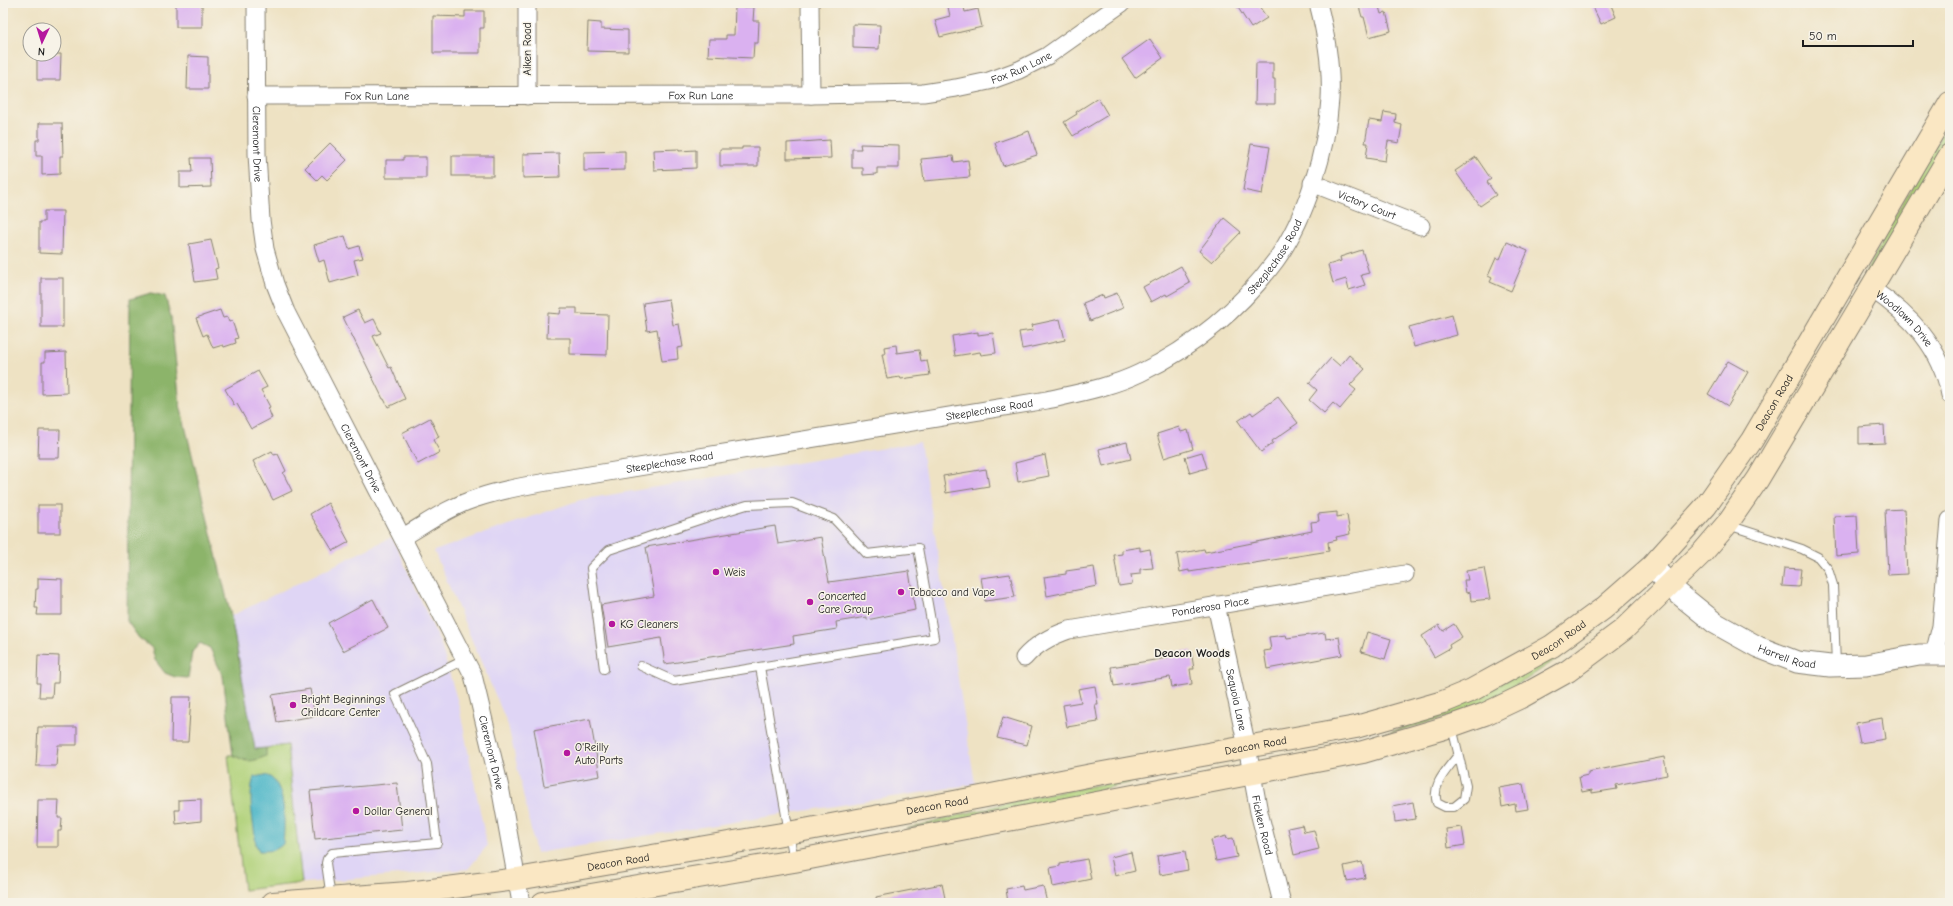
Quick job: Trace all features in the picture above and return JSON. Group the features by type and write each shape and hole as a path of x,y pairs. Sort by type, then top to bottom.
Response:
{"main road":[{"name":"Deacon Road","path":"273,903 408,893 517,879 788,833 1092,775 1356,727 1443,702 1472,690 1552,646 1604,608 1652,566 1678,539 1706,506 1752,440 1950,102"},
{"path":"543,903 794,861 1362,752 1451,726 1523,696 1568,671 1623,630 1703,552 1727,524 1783,439 1950,155"}],"street":[{"name":"Cleremont Drive","path":"256,3 257,154 260,220 265,249 275,284 286,312 466,658 478,690 501,792 521,903"},
{"name":"Aiken Road","path":"527,3 527,96"},
{"path":"810,3 811,95"},
{"name":"Fox Run Lane","path":"256,96 811,95 923,92 956,88 990,81 1020,70 1047,56 1122,3"},
{"name":"Steeplechase Road","path":"403,536 452,508 496,492 547,482 1025,404 1077,394 1134,376 1166,360 1192,343 1218,322 1248,292 1280,253 1302,211 1327,131 1330,98 1326,37 1318,3"},
{"name":"Victory Court","path":"1312,183 1421,226"},
{"name":"Woodlawn Drive","path":"1872,289 1891,301 1916,326 1933,349 1943,368 1950,395"},
{"path":"1942,655 1941,626 1950,520"},
{"name":"Harrell Road","path":"1652,566 1679,594 1715,623 1758,647 1797,662 1836,666 1866,664 1919,654 1942,655"},
{"name":"Ponderosa Place","path":"1024,658 1041,642 1056,634 1068,630 1405,574"},
{"name":"Sequoia Lane","path":"1216,605 1247,747"},
{"name":"Ficklen Road","path":"1247,747 1259,812 1282,903"}],"lane":[{"path":"604,669 591,568 609,550 747,505 792,503 834,519 867,554 918,548 934,638 674,681 641,666"},
{"path":"1727,524 1802,549 1818,557 1828,569 1833,585 1836,666"},
{"path":"332,899 326,859 332,853 437,844 427,764 396,694 466,658"},
{"path":"760,667 794,861"},
{"path":"1451,726 1466,786 1464,799 1454,807 1444,807 1438,803 1435,796 1436,787 1458,755"}],"shaded area":[{"path":"920,442 975,784 536,853 508,725 434,551 580,500"},
{"path":"392,537 440,642 459,706 487,846 468,869 302,883 287,745 255,749 231,616"}],"green space":[{"path":"1950,119 1950,140 1849,305 1894,218"},
{"path":"151,293 165,296 171,317 180,405 231,616 255,749 266,748 266,756 252,761 233,755 223,676 210,648 200,643 192,652 188,678 175,677 165,673 155,660 152,648 139,638 127,621 130,299"},
{"path":"1578,640 1580,642 1527,679 1473,710 1386,734 1474,698"},
{"path":"287,745 302,883 244,890 228,755 233,755 246,761 265,756 266,748"},
{"path":"1151,775 1151,777 1027,809 906,829 1022,799"}],"water":[{"path":"265,775 272,779 277,785 281,794 284,816 284,836 283,844 278,848 269,851 259,851 256,845 251,793 254,777"}],"building":[{"path":"176,3 202,3 202,27 176,27"},
{"path":"963,3 965,12 978,9 982,27 940,37 935,20 950,16 948,7"},
{"path":"1235,3 1257,3 1267,18 1251,28"},
{"path":"1358,3 1378,3 1381,14 1386,12 1391,31 1369,37 1364,17 1362,17"},
{"path":"1591,3 1610,3 1616,17 1601,24"},
{"path":"735,7 754,7 753,21 759,21 758,43 754,43 753,58 708,56 709,39 726,39 726,35 734,35"},
{"path":"465,11 484,11 484,28 480,28 480,53 433,53 433,16 465,17"},
{"path":"588,22 601,23 601,29 628,30 628,52 587,51"},
{"path":"853,24 880,25 879,49 853,48"},
{"path":"1150,39 1163,58 1135,78 1122,59"},
{"path":"188,56 208,57 208,89 187,89"},
{"path":"37,62 61,62 60,80 37,80"},
{"path":"1256,63 1273,63 1273,79 1275,79 1275,104 1255,104"},
{"path":"1098,98 1108,115 1073,136 1064,122 1077,114 1076,112"},
{"path":"1384,112 1396,114 1395,123 1402,125 1399,143 1388,141 1385,161 1366,158 1368,143 1365,143 1369,120 1382,122"},
{"path":"39,123 62,123 63,156 60,156 60,174 42,175 42,156 36,156 36,140 39,140"},
{"path":"1029,131 1037,155 1003,166 995,143"},
{"path":"830,140 831,158 787,159 787,143"},
{"path":"330,143 347,160 327,180 322,175 317,180 305,168"},
{"path":"860,144 899,145 899,168 877,168 877,174 863,175 863,168 852,168 852,149 861,149"},
{"path":"1251,144 1270,147 1262,194 1243,190"},
{"path":"742,147 758,147 758,166 720,166 720,149 742,149"},
{"path":"679,149 679,151 696,150 696,168 654,170 653,150"},
{"path":"625,151 625,170 584,171 584,152"},
{"path":"559,153 560,177 523,178 523,154"},
{"path":"452,156 493,156 493,176 452,176"},
{"path":"953,156 954,162 968,160 970,177 924,181 921,159"},
{"path":"403,157 426,157 426,178 386,178 386,160 403,160"},
{"path":"1476,157 1491,179 1487,182 1496,195 1480,206 1455,171"},
{"path":"191,158 210,158 211,187 180,188 180,172 192,172"},
{"path":"44,211 63,211 62,254 39,253 39,222 44,222"},
{"path":"1224,218 1241,232 1212,262 1199,251"},
{"path":"345,236 349,249 359,246 363,258 354,260 358,275 330,283 324,260 319,262 314,245"},
{"path":"211,240 218,268 215,269 217,279 195,282 189,244"},
{"path":"1507,242 1528,251 1511,291 1490,282 1492,278 1488,276 1496,258 1500,259"},
{"path":"1362,250 1369,273 1361,275 1365,285 1349,290 1346,279 1333,283 1328,265 1341,261 1340,257"},
{"path":"1181,266 1190,283 1167,296 1166,294 1151,302 1143,287"},
{"path":"41,278 63,278 63,327 41,327"},
{"path":"1117,293 1123,308 1090,321 1083,303 1103,295 1104,298"},
{"path":"669,299 673,325 679,324 683,347 677,348 678,359 662,361 657,329 647,331 643,303"},
{"path":"561,308 577,308 577,314 608,315 607,355 570,354 570,338 547,338 548,313 560,314"},
{"path":"220,310 223,318 227,317 229,322 232,321 238,338 235,339 236,343 224,347 223,345 213,348 207,334 203,336 196,318"},
{"path":"358,310 365,323 374,319 381,333 373,336 389,368 391,367 405,399 388,407 343,317"},
{"path":"1452,315 1457,335 1414,347 1409,327"},
{"path":"1060,319 1065,340 1022,349 1019,332 1033,330 1032,325"},
{"path":"978,332 978,335 993,333 996,353 981,355 980,352 955,356 952,336"},
{"path":"896,345 897,353 919,350 921,361 927,360 930,375 901,379 900,377 887,379 882,354 885,354 884,347"},
{"path":"66,352 67,393 42,394 42,362 45,362 45,353"},
{"path":"1349,355 1365,369 1350,385 1356,390 1340,409 1333,403 1324,413 1309,400 1317,390 1309,383 1331,358 1340,366"},
{"path":"1728,361 1748,372 1728,406 1708,394"},
{"path":"258,371 267,387 261,390 270,407 268,408 272,418 251,429 237,404 234,405 225,389"},
{"path":"1278,397 1298,423 1272,441 1273,443 1261,452 1238,421 1251,412 1253,415"},
{"path":"430,418 439,437 433,440 440,452 418,464 402,433"},
{"path":"1884,425 1885,443 1859,444 1859,427"},
{"path":"1179,427 1181,432 1188,430 1193,449 1164,458 1157,434"},
{"path":"39,430 60,430 59,458 38,458"},
{"path":"1127,442 1131,459 1103,466 1099,449"},
{"path":"272,451 274,455 278,454 286,471 283,473 292,491 273,500 253,461"},
{"path":"1202,452 1207,468 1190,473 1185,457"},
{"path":"1045,455 1049,476 1018,482 1015,463"},
{"path":"986,469 989,486 946,493 943,476"},
{"path":"328,503 349,542 333,551 310,514"},
{"path":"38,505 60,505 60,533 38,533"},
{"path":"1904,509 1907,574 1888,575 1885,510"},
{"path":"1337,512 1337,517 1347,515 1350,534 1336,537 1337,540 1328,542 1329,551 1248,564 1180,572 1177,554 1204,549 1205,552 1312,531 1311,522 1319,521 1318,514"},
{"path":"1857,515 1859,554 1836,556 1834,516"},
{"name":"Weis","path":"775,526 778,544 821,537 829,582 909,571 915,610 867,620 867,617 836,622 837,629 793,636 794,644 665,664 661,638 608,647 601,605 654,596 646,547"},
{"path":"1140,547 1140,551 1150,549 1153,568 1140,569 1140,574 1131,575 1132,584 1119,586 1114,555 1122,554 1122,550"},
{"path":"1094,567 1097,586 1047,596 1044,577 1066,574 1066,571"},
{"path":"1484,568 1490,599 1471,601 1470,592 1466,593 1464,580 1468,580 1466,571"},
{"path":"1784,568 1801,569 1799,587 1782,586"},
{"path":"1010,574 1015,597 985,601 981,578"},
{"path":"38,578 62,579 62,615 37,615 38,608 35,608"},
{"path":"373,599 388,628 343,651 328,623"},
{"path":"1454,624 1462,637 1449,645 1450,648 1434,657 1422,636 1439,625 1443,631"},
{"path":"1367,632 1391,639 1385,659 1361,652"},
{"path":"1325,633 1326,639 1339,637 1342,655 1267,669 1264,651 1271,650 1269,637 1286,635 1287,638"},
{"path":"1191,650 1194,669 1190,669 1192,684 1172,687 1170,677 1114,686 1111,667 1167,658 1167,653"},
{"path":"38,655 59,656 58,683 53,683 52,697 39,697 40,683 37,683"},
{"path":"1095,686 1098,704 1095,704 1098,722 1067,727 1063,705 1081,702 1078,689"},
{"name":"Bright Beginnings Childcare Center","path":"310,689 315,716 277,722 272,695"},
{"path":"172,697 191,697 188,742 171,742"},
{"path":"1003,717 1032,726 1027,745 997,738"},
{"path":"1882,718 1885,739 1860,743 1856,723"},
{"name":"O'Reilly Auto Parts","path":"590,719 600,776 544,786 534,729"},
{"path":"38,727 77,727 77,745 58,745 56,766 36,766"},
{"path":"1664,757 1667,775 1616,785 1617,789 1592,793 1592,790 1582,792 1579,777 1588,775 1588,772"},
{"name":"Dollar General","path":"397,783 402,830 315,839 310,791"},
{"path":"1523,784 1528,809 1516,811 1515,804 1502,807 1499,788"},
{"path":"201,799 201,821 176,824 175,810 179,810 179,800"},
{"path":"38,800 59,800 58,818 62,818 61,831 58,831 58,847 37,847"},
{"path":"1413,802 1416,819 1395,822 1393,806"},
{"path":"1302,825 1304,832 1314,830 1319,849 1294,855 1288,828"},
{"path":"1462,827 1465,845 1448,848 1446,829"},
{"path":"1226,836 1227,839 1233,838 1237,857 1216,861 1211,840"},
{"path":"1185,851 1188,870 1160,875 1157,856"},
{"path":"1131,852 1135,871 1115,876 1111,857"},
{"path":"1087,859 1091,879 1053,887 1050,868 1060,866 1060,864"},
{"path":"1362,862 1365,878 1347,881 1344,866"},
{"path":"942,884 946,903 877,903 876,897"},
{"path":"1022,886 1023,890 1043,886 1047,903 1008,903 1006,889"}],"place":[{"name":"Weis","path":"716,572"},
{"name":"Tobacco and Vape","path":"901,592"},
{"name":"Concerted Care Group","path":"810,602"},
{"name":"KG Cleaners","path":"612,624"},
{"name":"Bright Beginnings Childcare Center","path":"293,705"},
{"name":"O'Reilly Auto Parts","path":"567,753"},
{"name":"Dollar General","path":"356,811"}],"district":[{"name":"Deacon Woods","path":"1192,653"}]}
